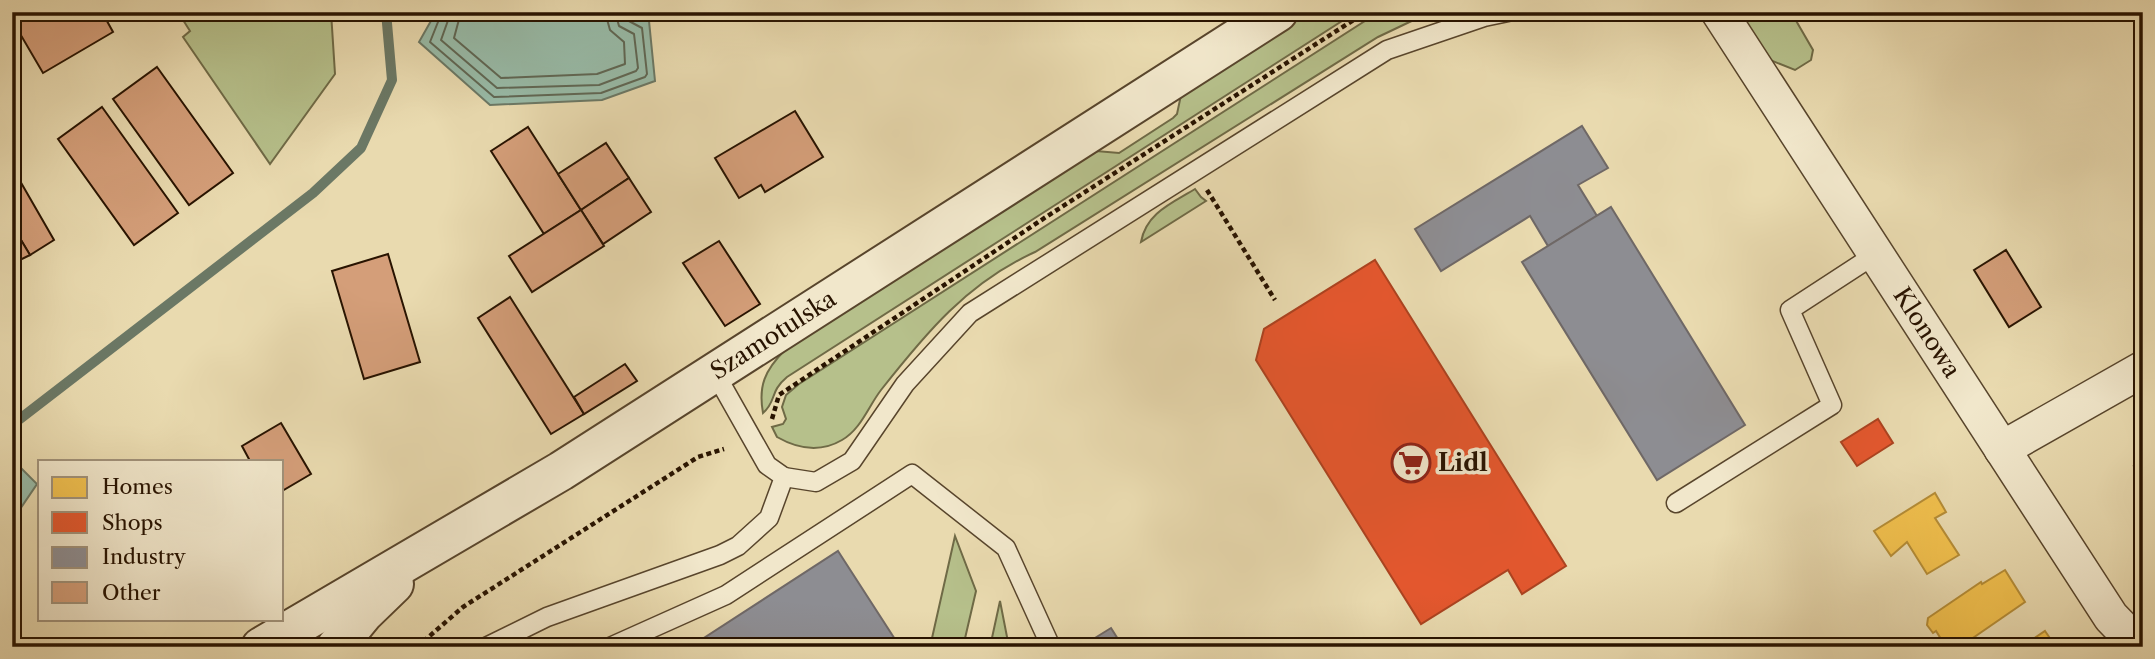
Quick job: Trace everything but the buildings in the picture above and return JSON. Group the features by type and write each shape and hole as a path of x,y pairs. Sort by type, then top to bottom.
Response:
{"street":[{"name":"Szamotulska","path":"261,647 561,471 1278,12"},
{"name":"Klonowa","path":"1719,12 2111,617 2140,647"},
{"path":"2002,449 2143,369"},
{"path":"336,647 377,601 455,533"}],"lane":[{"path":"715,373 767,465 784,477 816,482 852,461 905,384 970,313 1387,50 1508,12"},
{"path":"1676,503 1832,405 1790,310 1876,254"},
{"path":"610,647 726,595 912,474 1006,548 1051,647"},
{"path":"486,647 547,617 720,555 738,546 769,518 784,477"}],"path":[{"path":"772,419 779,395 1046,217 1366,12"},
{"path":"1196,171 1275,300"},
{"path":"417,647 463,607 698,457 724,449"}],"green space":[{"path":"178,12 331,12 335,74 270,164 183,37 190,31"},
{"path":"1310,12 1356,12 787,377 781,382 763,413 762,386 772,364 785,350 1096,151 1119,153 1173,118 1177,114 1181,95"},
{"path":"1379,12 1437,12 1378,37 1035,252 1011,264 968,294 914,349 881,390 859,424 842,440 826,447 809,448 777,437 772,427 783,424 786,419 782,407 786,395 799,384"},
{"path":"1739,12 1791,12 1813,50 1811,60 1795,70 1770,60"},
{"path":"1195,189 1206,201 1141,242 1148,223 1154,216"},
{"path":"955,536 976,591 963,647 930,647"},
{"path":"1000,601 1009,647 990,647"}],"water":[{"path":"436,12 621,12 649,21 655,81 602,100 490,105 419,42"},
{"path":"12,459 37,484 12,521"}],"waterway":[{"path":"12,425 313,193 361,148 392,80 386,12"}],"place":[{"name":"Lidl","path":"1411,463"}]}
